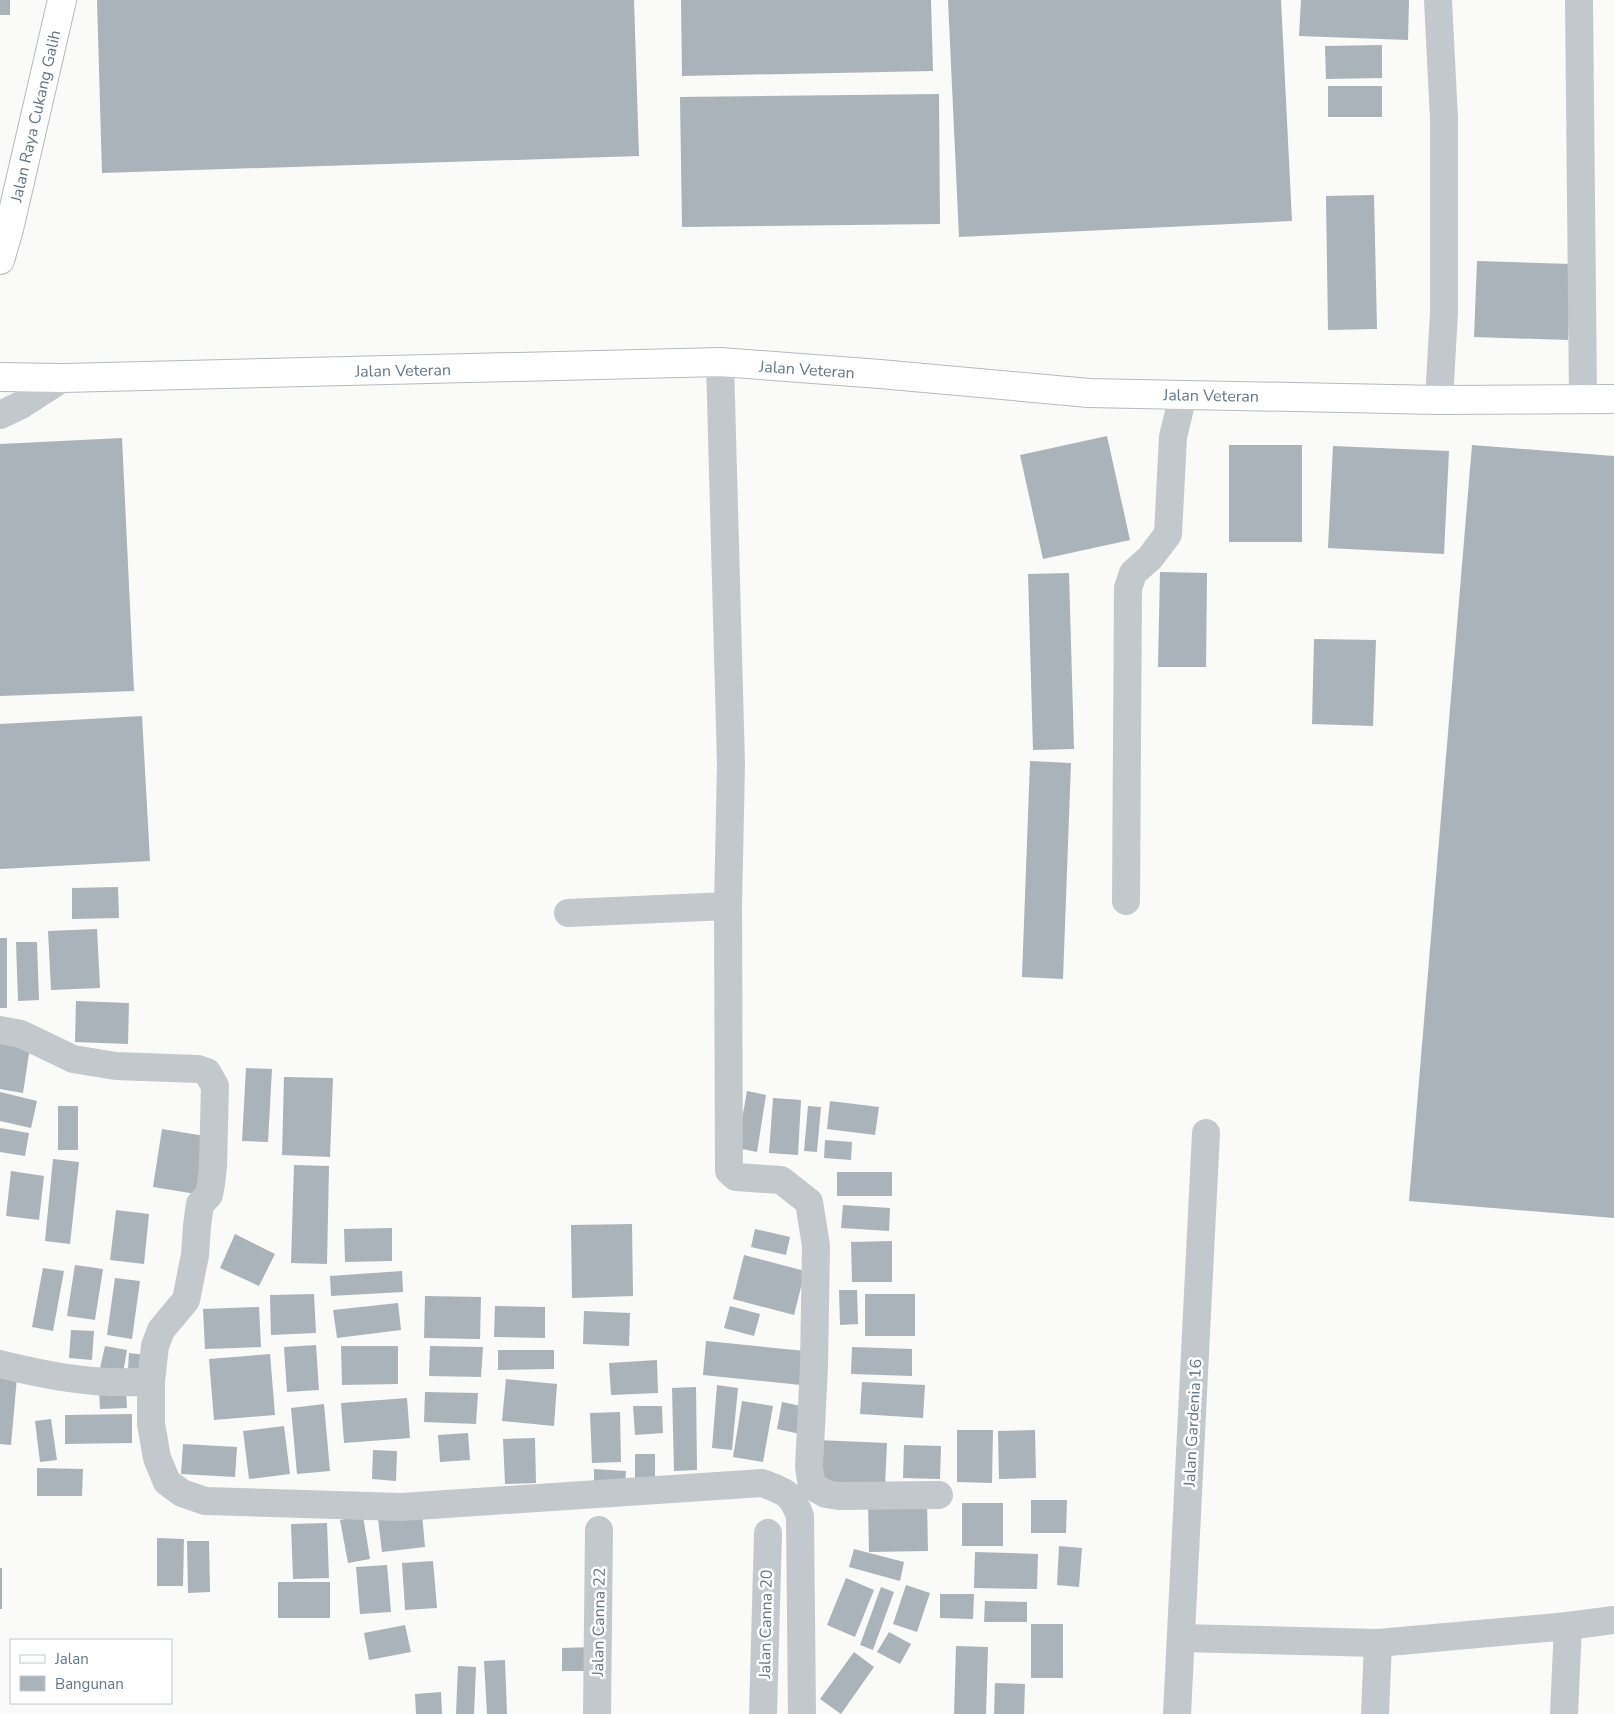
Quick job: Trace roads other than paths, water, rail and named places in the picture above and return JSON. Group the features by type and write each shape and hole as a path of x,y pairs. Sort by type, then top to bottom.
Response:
{"main road":[{"name":"Jalan Raya Cukang Galih","path":"0,260 62,0"},
{"name":"Jalan Veteran","path":"0,376 63,378 720,362 1089,393 1439,400 1614,399"}],"street":[{"path":"1438,0 1444,119 1444,312 1439,400"},
{"path":"1579,0 1583,398"},
{"path":"720,362 731,764 728,906 729,1171 736,1177 781,1180 809,1202 814,1238 816,1279 809,1467 812,1486 826,1494 840,1496 939,1495"},
{"path":"0,414 21,405 63,378"},
{"path":"1126,901 1128,588 1133,573 1150,558 1168,534 1173,437 1183,395"},
{"path":"568,914 728,906"},
{"path":"0,1030 21,1034 73,1059 116,1066 198,1069 207,1072 215,1086 213,1166 209,1195 200,1204 192,1276 186,1300 161,1330 152,1361 151,1424 157,1458 167,1482 182,1494 205,1502 402,1507 762,1483 782,1491 794,1501 800,1516 802,1714"},
{"name":"Jalan Gardenia 16","path":"1177,1714 1206,1133"},
{"path":"0,1364 88,1380 121,1382 151,1380"},
{"name":"Jalan Canna 22","path":"597,1714 599,1530"},
{"name":"Jalan Canna 20","path":"763,1714 768,1533"},
{"path":"1181,1638 1378,1643 1568,1626 1614,1620"},
{"path":"1564,1714 1568,1626"},
{"path":"1375,1714 1378,1643"}]}
